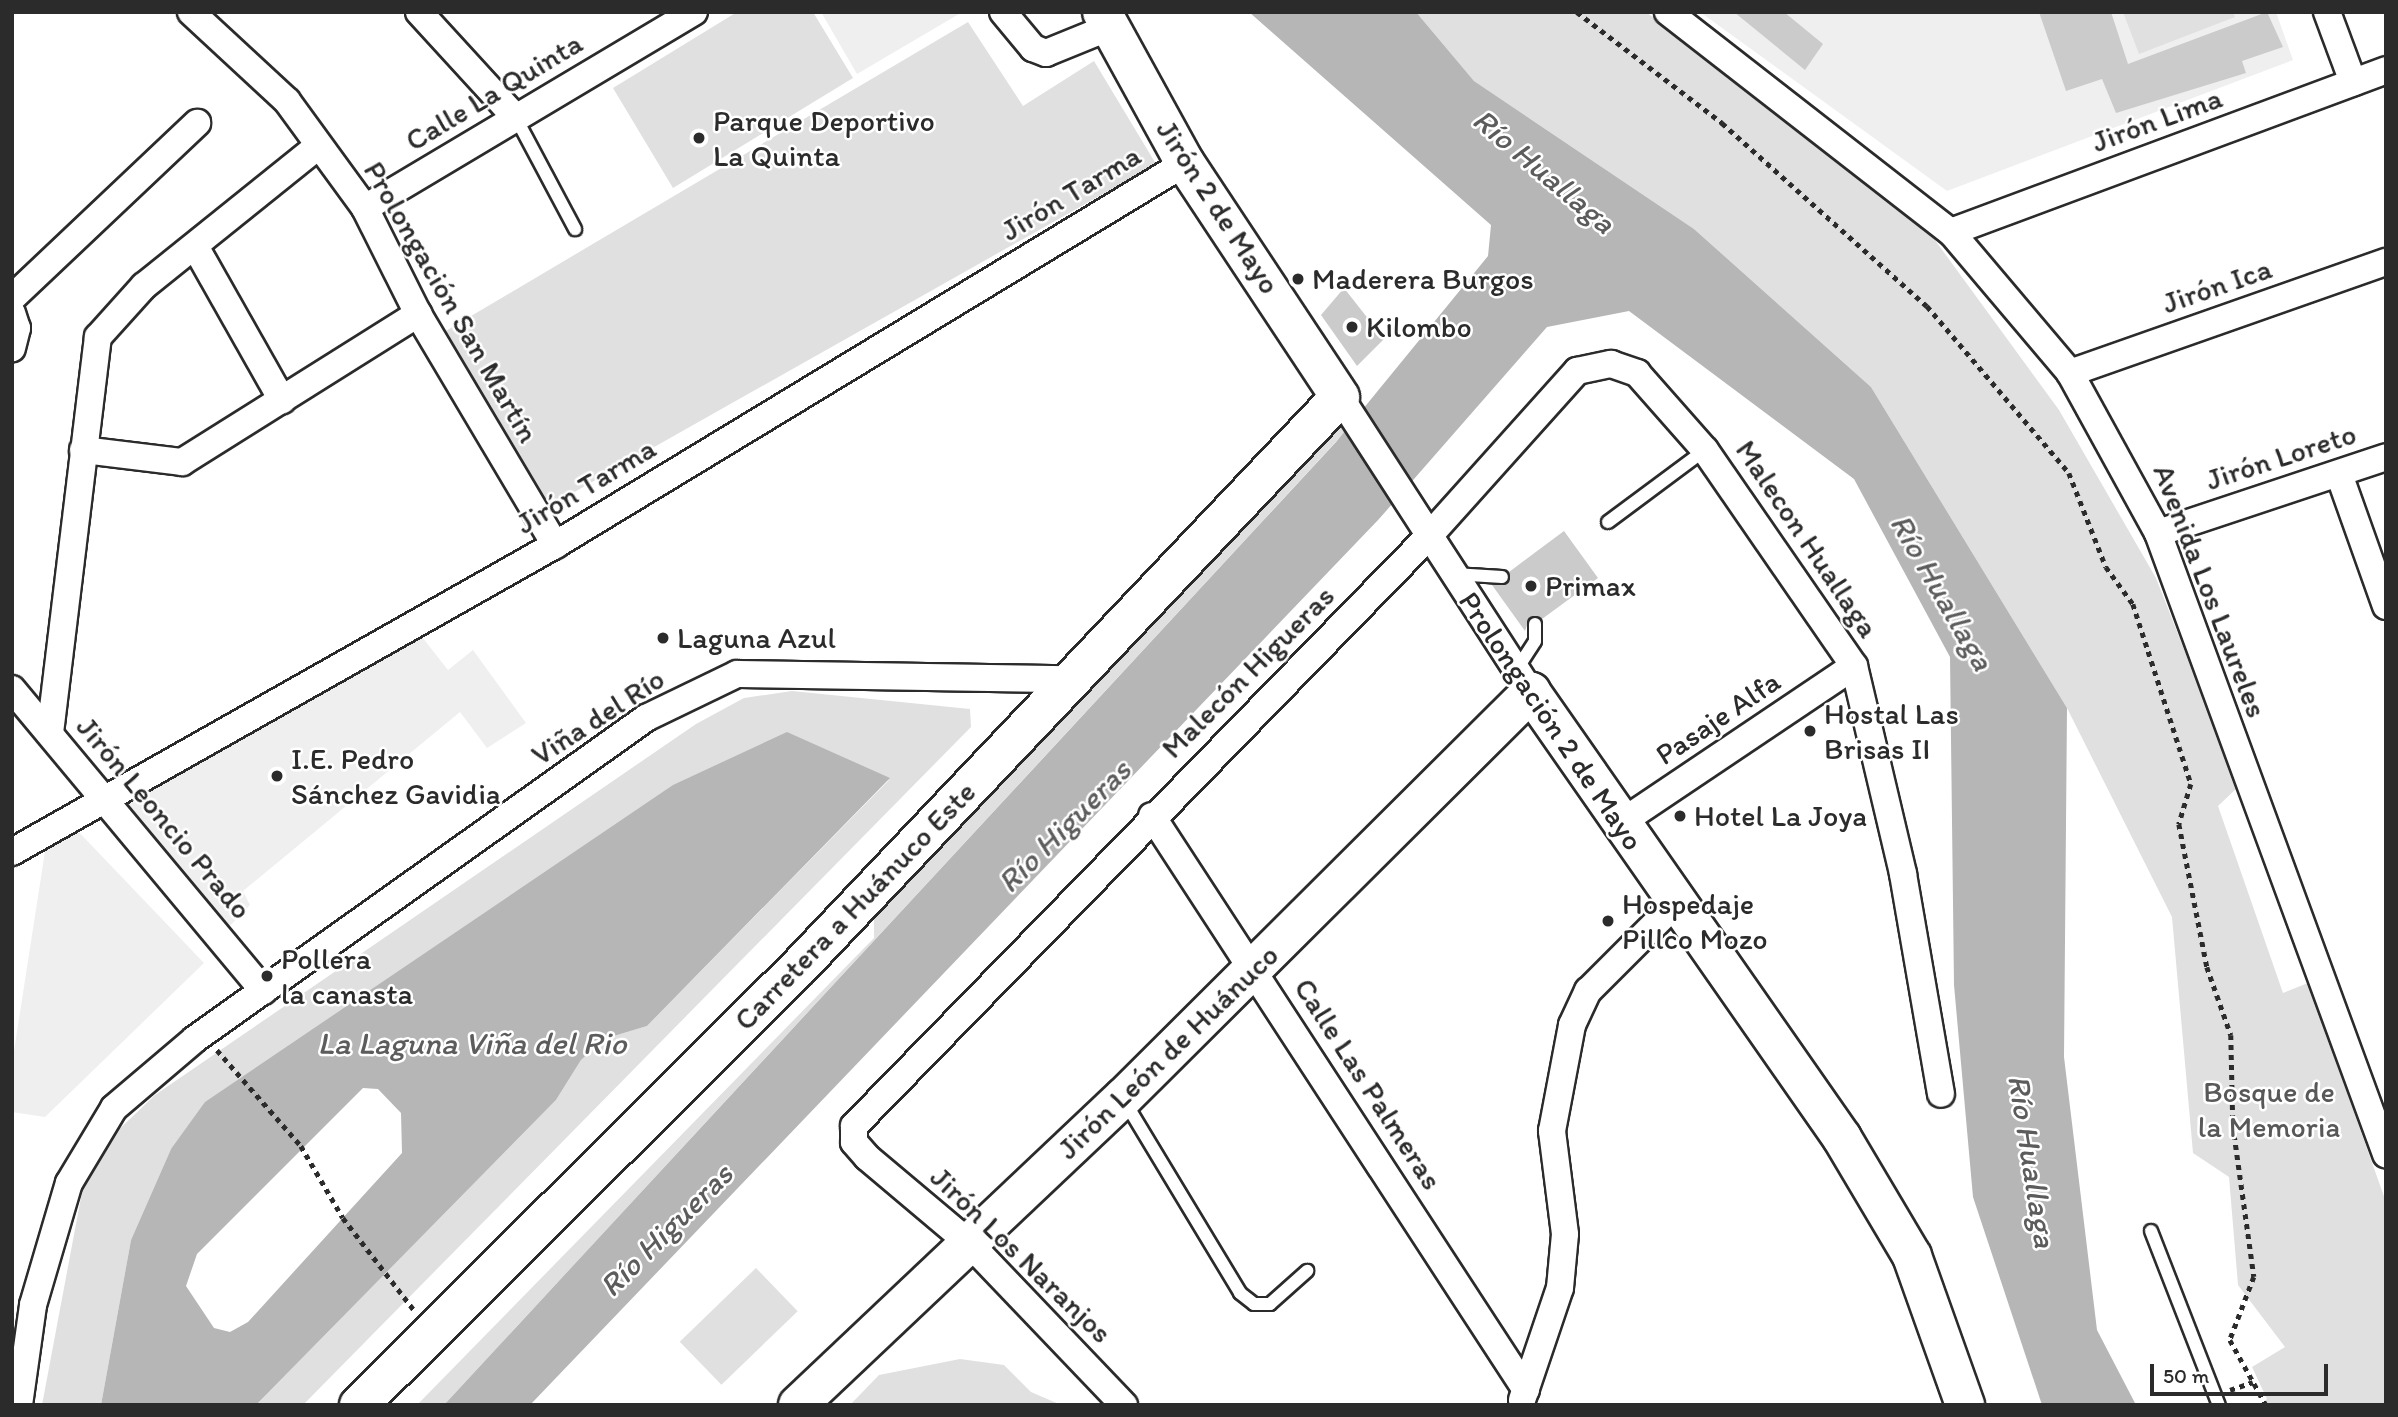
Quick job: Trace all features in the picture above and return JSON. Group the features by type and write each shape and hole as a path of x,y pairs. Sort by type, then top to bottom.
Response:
{"main road":[{"name":"Jirón 2 de Mayo","path":"1106,20 1185,163 1346,407"},
{"name":"Carretera a Huánuco Este","path":"359,1405 800,967 1070,679 1346,407"},
{"name":"Prolongación 2 de Mayo","path":"1524,680 1619,824 1677,902 1842,1138 1912,1256 1965,1405"},
{"name":"Jirón León de Huánuco","path":"798,1405 1123,1098 1254,970 1524,680"}],"street":[{"name":"Prolongación San Martín","path":"191,12 287,101 365,208 418,314 555,545"},
{"path":"419,12 516,118"},
{"path":"1003,12 1033,48 1046,53 1106,20"},
{"name":"Avenida Los Laureles","path":"1668,12 1951,232 2070,373 2158,533 2374,1093 2386,1154"},
{"path":"2327,12 2353,82"},
{"name":"Calle La Quinta","path":"365,208 681,15"},
{"name":"Jirón Lima","path":"1951,232 2386,70"},
{"path":"12,298 197,123"},
{"path":"50,733 98,337 145,286 196,248 318,146"},
{"name":"Jirón Tarma","path":"12,852 555,545 1185,163"},
{"path":"196,248 282,400"},
{"name":"Jirón Ica","path":"2070,373 2386,262"},
{"path":"12,313 17,328 12,348"},
{"path":"83,450 171,465 282,400 418,314"},
{"name":"Malecon Huallaga","path":"1599,364 1637,373 1705,450 1854,666 1903,874 1941,1094"},
{"name":"Malecón Higueras","path":"867,1157 854,1142 854,1126 870,1104 1426,532 1577,371 1599,364"},
{"name":"Prolongación 2 de Mayo","path":"1346,407 1524,680"},
{"name":"Jirón Loreto","path":"2158,533 2386,457"},
{"path":"2339,474 2386,606"},
{"name":"Pasaje Alfa","path":"1619,824 1854,666"},
{"name":"Viña del Río","path":"19,1405 33,1305 69,1183 114,1108 202,1034 646,718 737,674 1070,679"},
{"name":"Jirón Leoncio Prado","path":"12,690 107,800 264,991"},
{"name":"Calle Las Palmeras","path":"1152,816 1254,970 1523,1398"},
{"path":"1523,1398 1560,1288 1565,1234 1552,1131 1572,1025 1588,991 1677,902"},
{"name":"Jirón Los Naranjos","path":"867,1157 969,1242 1124,1405"}],"lane":[{"path":"516,118 575,229"},
{"path":"1608,522 1705,450"},
{"path":"1453,574 1502,577"},
{"path":"1524,680 1535,641 1535,624"},
{"path":"1123,1098 1240,1293 1254,1304 1270,1304 1307,1271"},
{"path":"2151,1231 2219,1405"}],"path":[{"path":"1577,12 1722,123 1927,306 2069,473 2106,567 2133,604 2191,784 2179,824 2207,967 2231,1035 2233,1125 2254,1277 2230,1327 2230,1340 2266,1405"},
{"path":"202,1034 301,1146 343,1218 431,1332"}],"shaded area":[{"path":"821,12 956,12 959,14 857,74"},
{"path":"1700,12 2276,12 2293,60 1947,191"},
{"name":"I.E. Pedro Sánchez Gavidia","path":"422,637 448,670 473,650 526,723 487,748 460,712 243,891 250,905 224,932 122,804"},
{"path":"73,826 204,963 45,1117 12,1112 12,1064 46,845"}],"green space":[{"name":"Parque Deportivo La Quinta","path":"737,12 813,12 853,78 673,188 613,88"},
{"name":"Bosque de la Memoria","path":"1416,12 1646,12 1932,236 2059,410 2156,578 2238,787 2218,806 2283,993 2308,983 2386,1202 2386,1405 2259,1405 2267,1399 2252,1367 2285,1347 2238,1285 2229,1177 2193,1153 2172,917 2067,708 1871,387 1694,229 1474,81"},
{"path":"2123,12 2233,12 2235,17 2139,54"},
{"path":"968,22 1023,106 1094,61 1156,164 555,503 540,499 444,332"},
{"path":"1341,417 1355,421 444,1405 417,1405 874,938 874,917"},
{"path":"792,691 970,709 971,727 303,1405 256,1405 556,1100 581,1060 604,1039 647,1026 890,779 171,1149 131,1240 101,1405 42,1405 82,1192 108,1140 155,1095 696,724 744,698"},
{"path":"756,1268 798,1311 721,1385 680,1342"},
{"path":"960,1359 1004,1365 1031,1392 1061,1405 850,1405 879,1375"}],"water":[{"path":"1249,12 1416,12 1474,81 1694,229 1871,387 2067,708 2064,1057 2097,1330 2136,1405 2042,1405 1973,1197 1954,985 1950,657 1854,479 1629,311 1547,327 1379,519 530,1405 444,1405 1336,442 1488,256 1491,225"},
{"name":"La Laguna Viña del Rio","path":"787,732 890,778 647,1026 604,1039 581,1060 556,1100 256,1405 101,1405 131,1240 171,1149 205,1102 673,785","holes":["363,1088 378,1089 401,1113 402,1153 248,1322 230,1332 214,1328 186,1286 197,1254"]}],"building":[{"path":"1734,12 1784,12 1823,44 1805,70"},
{"path":"2039,12 2111,12 2128,64 2267,12 2283,47 2242,61 2246,73 2116,113 2102,79 2066,91"},
{"name":"Kilombo","path":"1344,288 1384,339 1357,366 1321,315"},
{"path":"1564,531 1598,578 1542,619 1530,617 1525,631 1492,585 1506,584 1509,572"}],"place":[{"name":"Parque Deportivo La Quinta","path":"699,138"},
{"name":"Maderera Burgos","path":"1298,279"},
{"name":"Kilombo","path":"1352,327"},
{"name":"Primax","path":"1531,586"},
{"name":"Laguna Azul","path":"663,638"},
{"name":"Hostal Las Brisas II","path":"1810,731"},
{"name":"I.E. Pedro Sánchez Gavidia","path":"277,776"},
{"name":"Hotel La Joya","path":"1680,816"},
{"name":"Hospedaje Pillco Mozo","path":"1608,921"},
{"name":"Pollera la canasta","path":"267,976"}],"water label":[{"name":"Río Huallaga","path":"1544,171"},
{"name":"Río Huallaga","path":"1942,592"},
{"name":"Río Higueras","path":"1064,826"},
{"name":"Río Huallaga","path":"2032,1161"},
{"name":"Río Higueras","path":"666,1230"}]}
